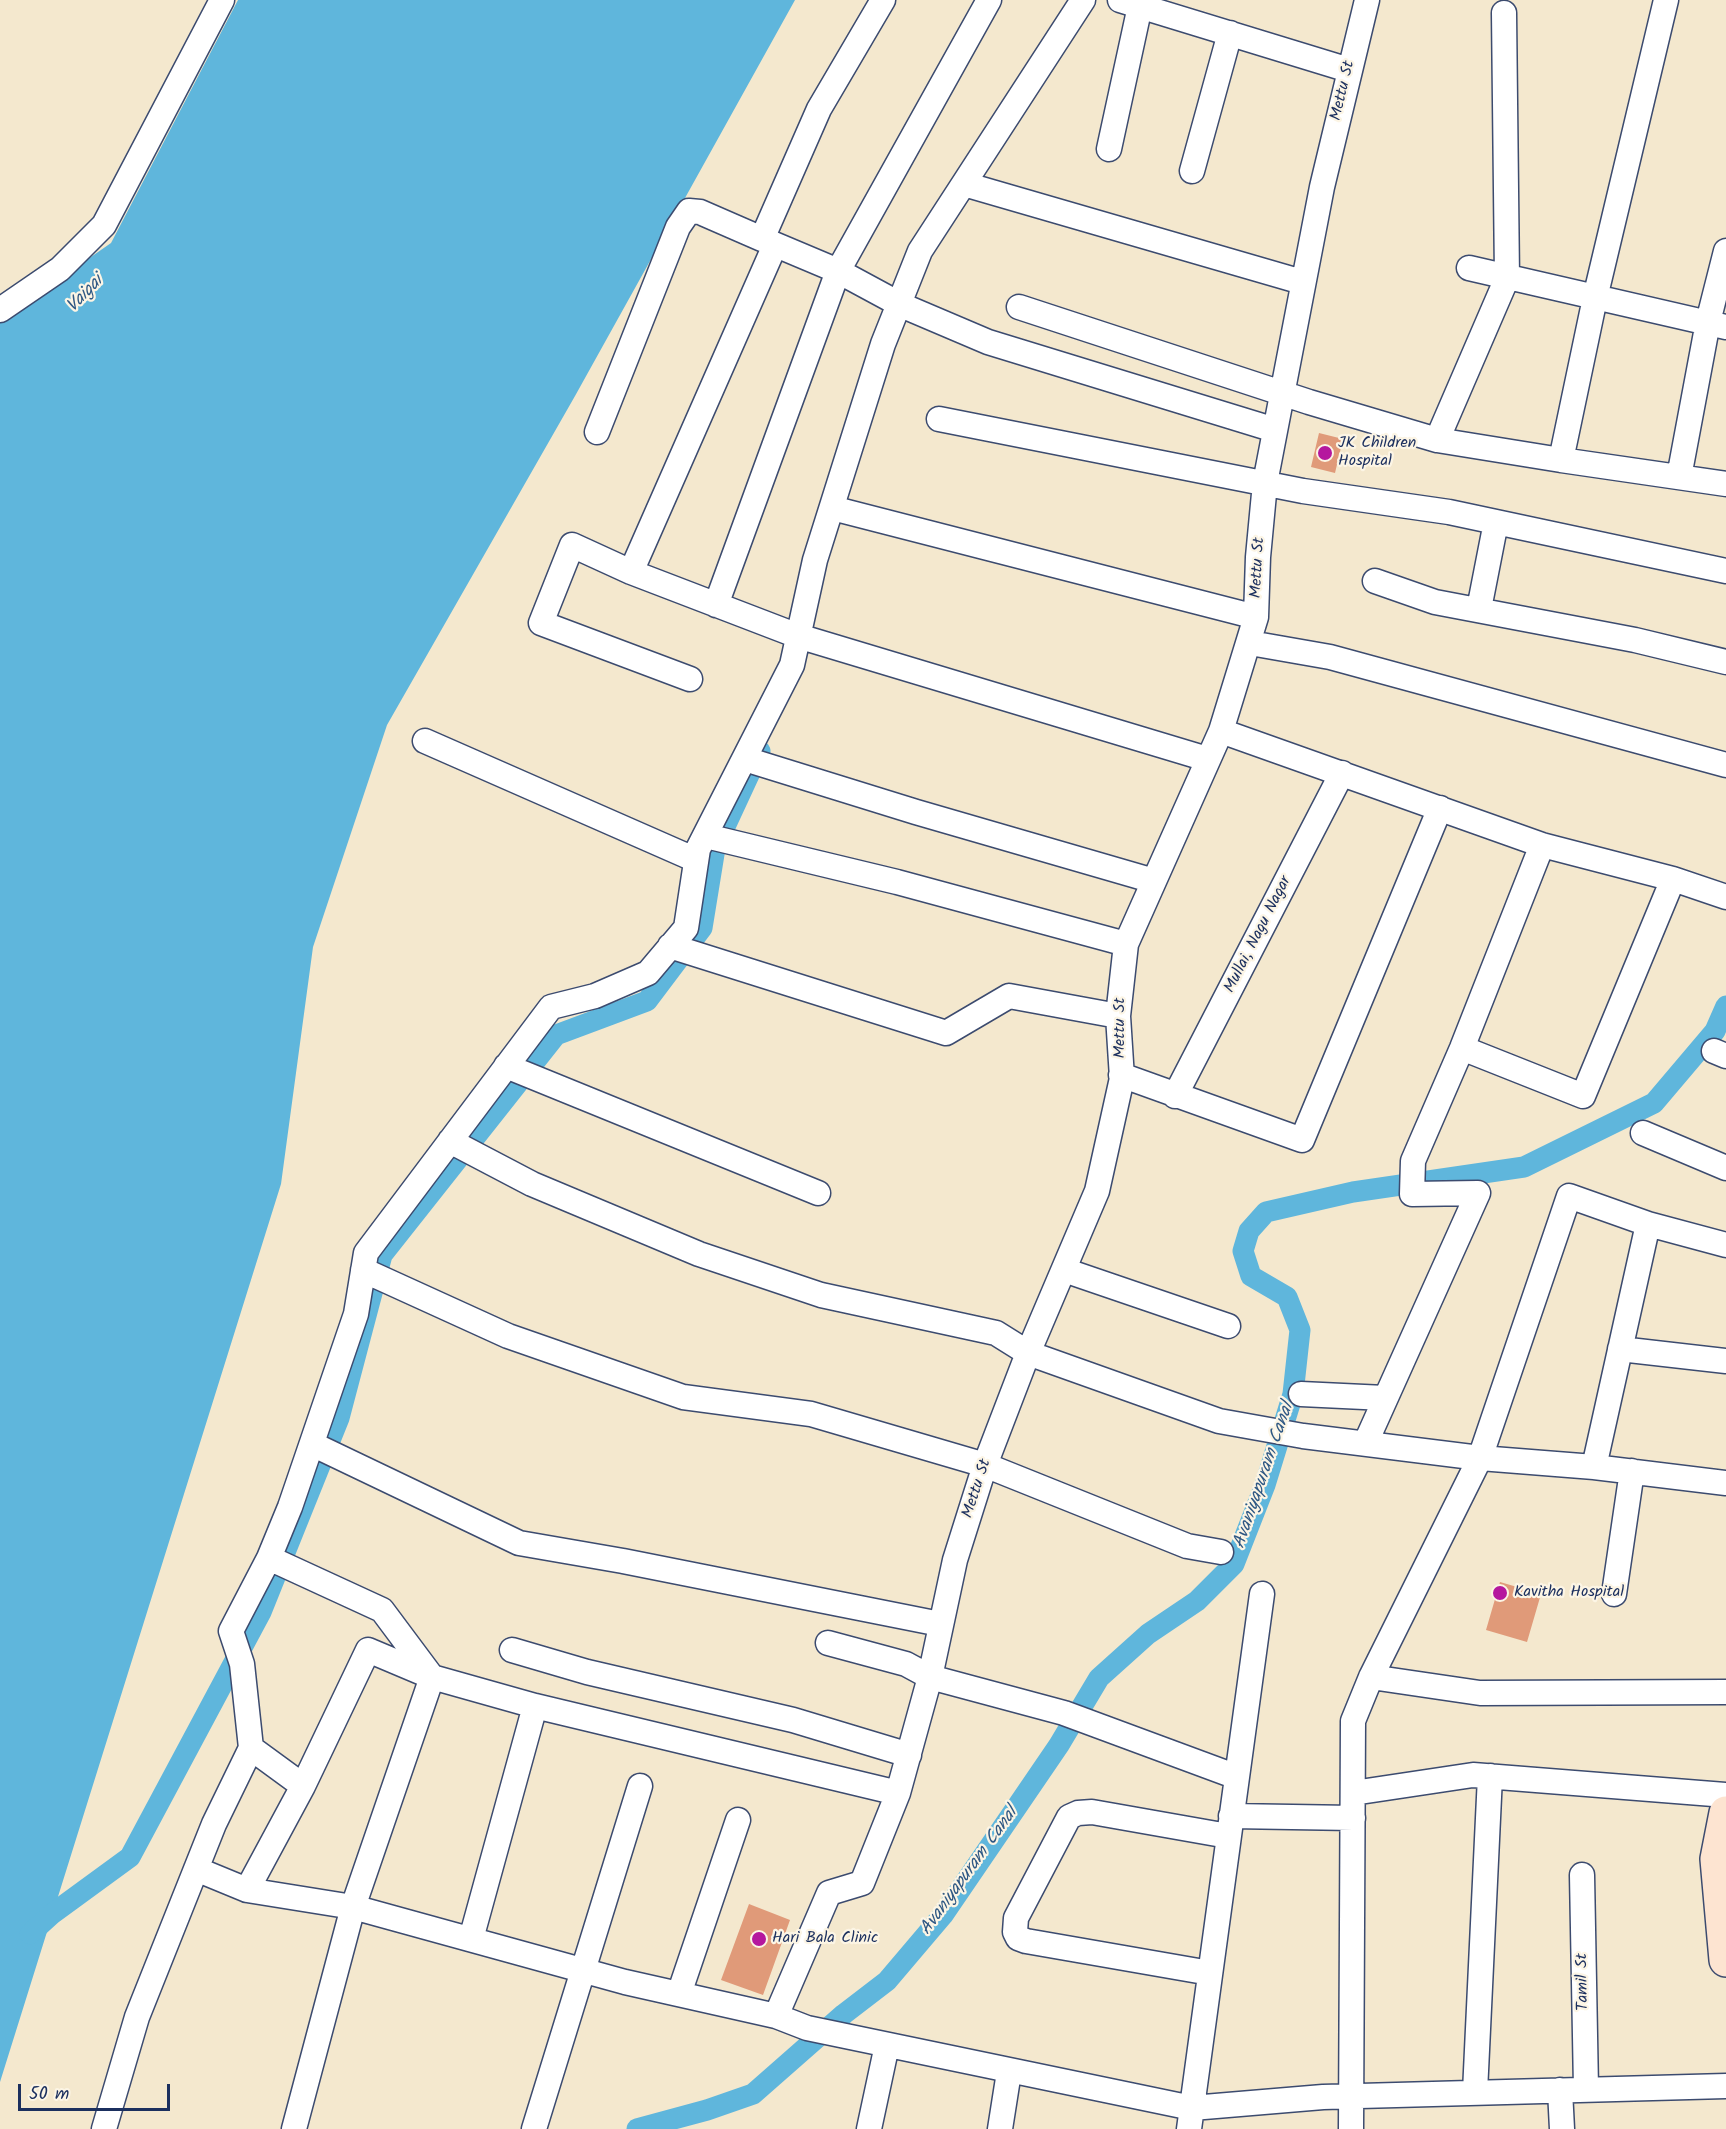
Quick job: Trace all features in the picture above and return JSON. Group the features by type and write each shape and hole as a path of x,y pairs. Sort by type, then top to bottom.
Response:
{"street":[{"path":"0,310 60,269 104,225 222,0"},
{"path":"631,572 769,242 819,109 883,0"},
{"path":"716,604 838,271 989,0"},
{"path":"104,2129 137,2017 214,1824 251,1748 238,1654 231,1631 278,1562 322,1448 356,1314 372,1274 366,1253 461,1146 519,1071 551,1007 595,996 648,973 680,950 686,928 698,849 715,838 806,638 815,560 838,510 883,344 905,307 920,251 970,186 1083,0"},
{"name":"Mettu St","path":"776,2016 829,1893 862,1883 898,1794 930,1677 955,1560 985,1466 1028,1353 1097,1191 1122,1076 1118,1016 1126,944 1221,731 1250,643 1256,617 1258,557 1265,483 1302,282 1348,70 1367,0"},
{"path":"1561,460 1595,298 1666,0"},
{"path":"1109,149 1130,3 1348,70"},
{"path":"1437,441 1507,278 1504,13"},
{"path":"1192,171 1230,33"},
{"path":"970,186 1302,282"},
{"path":"597,432 678,227 689,211 700,212 838,271 905,307 988,342 1275,430"},
{"path":"1679,477 1717,324 1726,251"},
{"path":"1469,268 1717,324"},
{"path":"1019,307 1437,441 1726,484"},
{"path":"939,419 1303,491 1449,512 1726,571"},
{"path":"838,510 1256,617"},
{"path":"1479,609 1496,522"},
{"path":"690,679 541,623 572,545 631,572 806,638 1207,759"},
{"path":"1375,581 1435,602 1635,640 1726,662"},
{"path":"1250,643 1330,657 1726,765"},
{"path":"1221,731 1542,845 1673,879 1726,897"},
{"path":"425,741 696,860"},
{"path":"752,761 1154,881"},
{"name":"Mullai, Nagu Nagar","path":"1175,1096 1342,773"},
{"path":"1122,1076 1302,1140 1440,808"},
{"path":"715,838 897,882 1126,944"},
{"path":"1366,1442 1479,1193 1412,1194 1413,1161 1462,1048 1542,845"},
{"path":"1462,1048 1583,1096 1673,879"},
{"path":"680,950 946,1033 1009,996 1118,1016"},
{"path":"519,1071 818,1193"},
{"path":"1643,1133 1726,1168"},
{"path":"461,1146 532,1184 699,1254 821,1295 996,1333 1028,1353 1219,1421 1303,1436 1366,1442 1480,1458 1594,1467 1726,1483"},
{"path":"1351,2129 1353,1721 1371,1677 1480,1458 1569,1196 1648,1224 1726,1245"},
{"path":"1594,1467 1648,1224"},
{"path":"1064,1270 1228,1326"},
{"path":"372,1274 508,1336 683,1397 811,1414 985,1466 1187,1546 1221,1552"},
{"path":"1620,1349 1726,1361"},
{"path":"1301,1394 1385,1398"},
{"path":"322,1448 519,1543 623,1561 940,1624"},
{"path":"1614,1594 1632,1471"},
{"path":"278,1562 382,1610 432,1677"},
{"path":"1190,2118 1262,1594"},
{"path":"828,1643 906,1664 930,1677 1064,1713 1237,1777"},
{"path":"247,1890 303,1786 368,1650 432,1677 535,1706 898,1794"},
{"path":"512,1650 587,1671 793,1720 909,1755"},
{"path":"294,2129 353,1907 432,1677"},
{"path":"1371,1677 1480,1693 1726,1692"},
{"path":"471,1939 535,1706"},
{"path":"251,1748 303,1786"},
{"path":"1353,1793 1473,1775 1726,1795"},
{"path":"1475,2092 1490,1776"},
{"path":"534,2129 640,1786"},
{"path":"1210,1973 1018,1938 1015,1932 1016,1918 1069,1817 1078,1813 1092,1812 1230,1826 1353,1818"},
{"path":"1726,1813 1718,1859 1726,1960"},
{"path":"679,1994 738,1820"},
{"path":"196,1869 247,1890 353,1907 582,1970 776,2016 807,2028 1010,2072 1190,2118 1352,2096 1726,2086"},
{"name":"Tamil St","path":"1582,1875 1586,2089"},
{"path":"869,2129 887,2045"},
{"path":"1000,2129 1010,2072"},
{"path":"1560,2090 1562,2129"}],"water":[{"name":"Vaigai","path":"238,0 795,0 575,396 387,725 313,947 281,1184 0,2082 0,320 111,243"}],"building":[{"path":"1319,433 1343,439 1335,473 1311,467"},
{"path":"1500,1582 1541,1594 1527,1642 1486,1630"},
{"path":"749,1904 790,1920 763,1995 721,1980"}],"waterway":[{"path":"30,1934 52,1914 130,1857 261,1612 339,1418 382,1255 556,1035 647,1001 702,928 715,848 760,751"},
{"name":"Avaniyapuram Canal","path":"637,2129 707,2110 753,2094 844,2014 887,1981 943,1915 1059,1745 1099,1678 1148,1634 1197,1601 1234,1564 1265,1485 1293,1394 1300,1330 1287,1297 1251,1276 1243,1251 1249,1231 1266,1212 1353,1192 1524,1167 1654,1103 1715,1031 1726,1006"}],"place":[{"name":"JK Children Hospital","path":"1325,453"},
{"name":"Kavitha Hospital","path":"1500,1593"},
{"name":"Hari Bala Clinic","path":"759,1939"}]}
